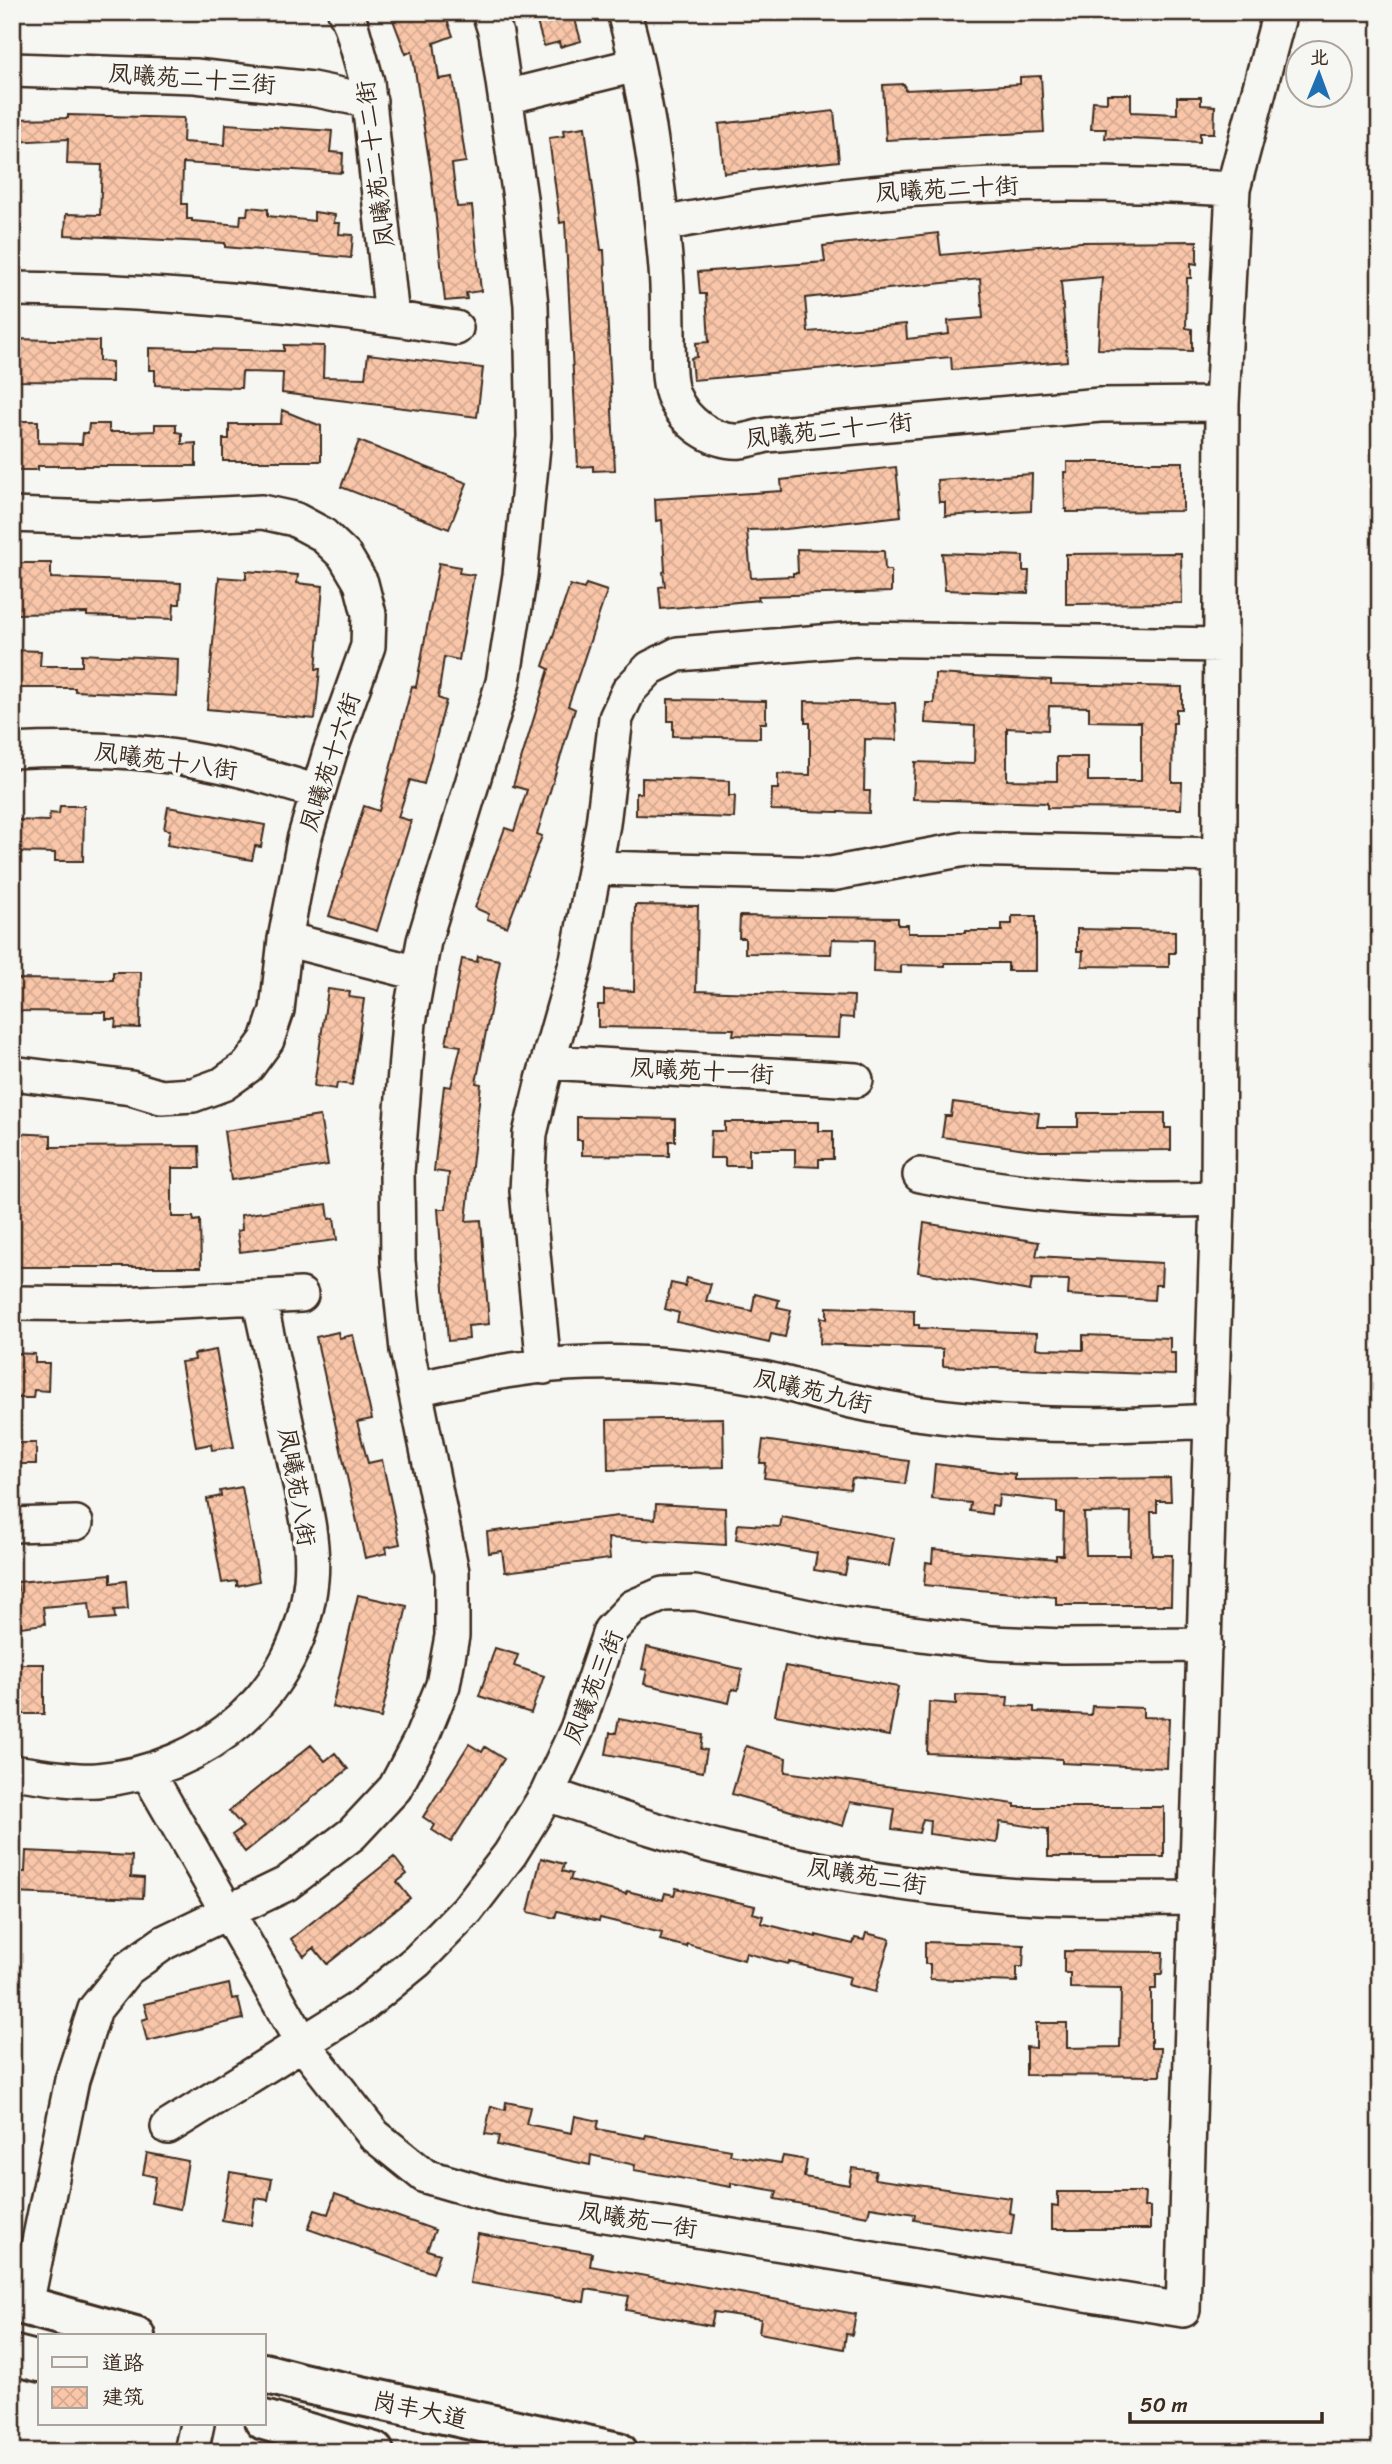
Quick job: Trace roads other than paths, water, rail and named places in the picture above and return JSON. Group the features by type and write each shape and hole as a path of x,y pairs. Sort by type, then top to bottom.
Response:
{"main road":[{"path":"19,2304 128,2334"},
{"path":"12,2355 38,2362"},
{"name":"岗丰大道","path":"266,2374 302,2384 618,2452"},
{"name":"岗丰大道","path":"266,2421 374,2452"}],"street":[{"name":"凤曦苑二十二街","path":"345,12 368,82 392,318"},
{"path":"19,2304 72,2080 95,2009 127,1969 165,1942 286,1884 352,1834 395,1788 421,1739 443,1685 452,1636 452,1572 407,1350 398,1261 397,1172 409,1022 418,973 424,941 503,682 522,562 534,437 531,305 520,198 496,34 489,12"},
{"name":"凤曦苑二十一街","path":"624,12 654,158 668,296 669,368 673,395 688,419 711,435 739,441 767,435 1100,405 1222,404"},
{"path":"1196,1898 1218,1199 1222,404 1233,188 1280,12"},
{"path":"506,97 636,65"},
{"name":"凤曦苑二十三街","path":"12,71 195,76 289,86 370,101"},
{"name":"凤曦苑二十街","path":"662,224 803,201 963,186 1130,183 1233,188"},
{"path":"12,289 186,295 260,301 456,328"},
{"name":"凤曦苑十六街","path":"12,515 122,519 262,512 294,519 322,534 345,556 361,583 369,614 368,646 317,792 304,840 285,939 276,1010 267,1040 248,1066 223,1084 193,1095 161,1097 131,1088 12,1073"},
{"path":"544,1367 527,1191 530,1135 577,960 596,868 616,718 629,690 650,668 678,654 857,639 1221,645"},
{"name":"凤曦苑十八街","path":"12,751 128,751 192,759 256,773 317,792"},
{"path":"596,868 831,874 965,849 1220,855"},
{"path":"285,939 418,973"},
{"name":"凤曦苑十一街","path":"548,1062 856,1080"},
{"path":"920,1175 969,1185 1068,1198 1118,1201 1218,1199"},
{"path":"12,1303 120,1304 302,1295"},
{"name":"凤曦苑八街","path":"12,1772 94,1780 148,1773 198,1752 241,1721 276,1679 300,1632 311,1579 309,1526 259,1298"},
{"name":"凤曦苑九街","path":"415,1389 500,1371 587,1363 673,1365 759,1377 843,1399 916,1413 989,1421 1063,1425 1212,1421"},
{"path":"12,1525 76,1523"},
{"name":"凤曦苑三街","path":"168,2127 362,2006 426,1952 467,1910 510,1854 547,1794 577,1729 610,1631 633,1607 663,1594 695,1593 842,1624 992,1643 1098,1647 1205,1645"},
{"name":"凤曦苑一街","path":"148,1773 303,2044 374,2135 425,2176 501,2198 1183,2310 1196,1898"},
{"name":"凤曦苑二街","path":"547,1794 727,1850 820,1870 913,1885 1007,1895 1102,1899 1196,1898"},
{"path":"191,2452 197,2426"}]}
